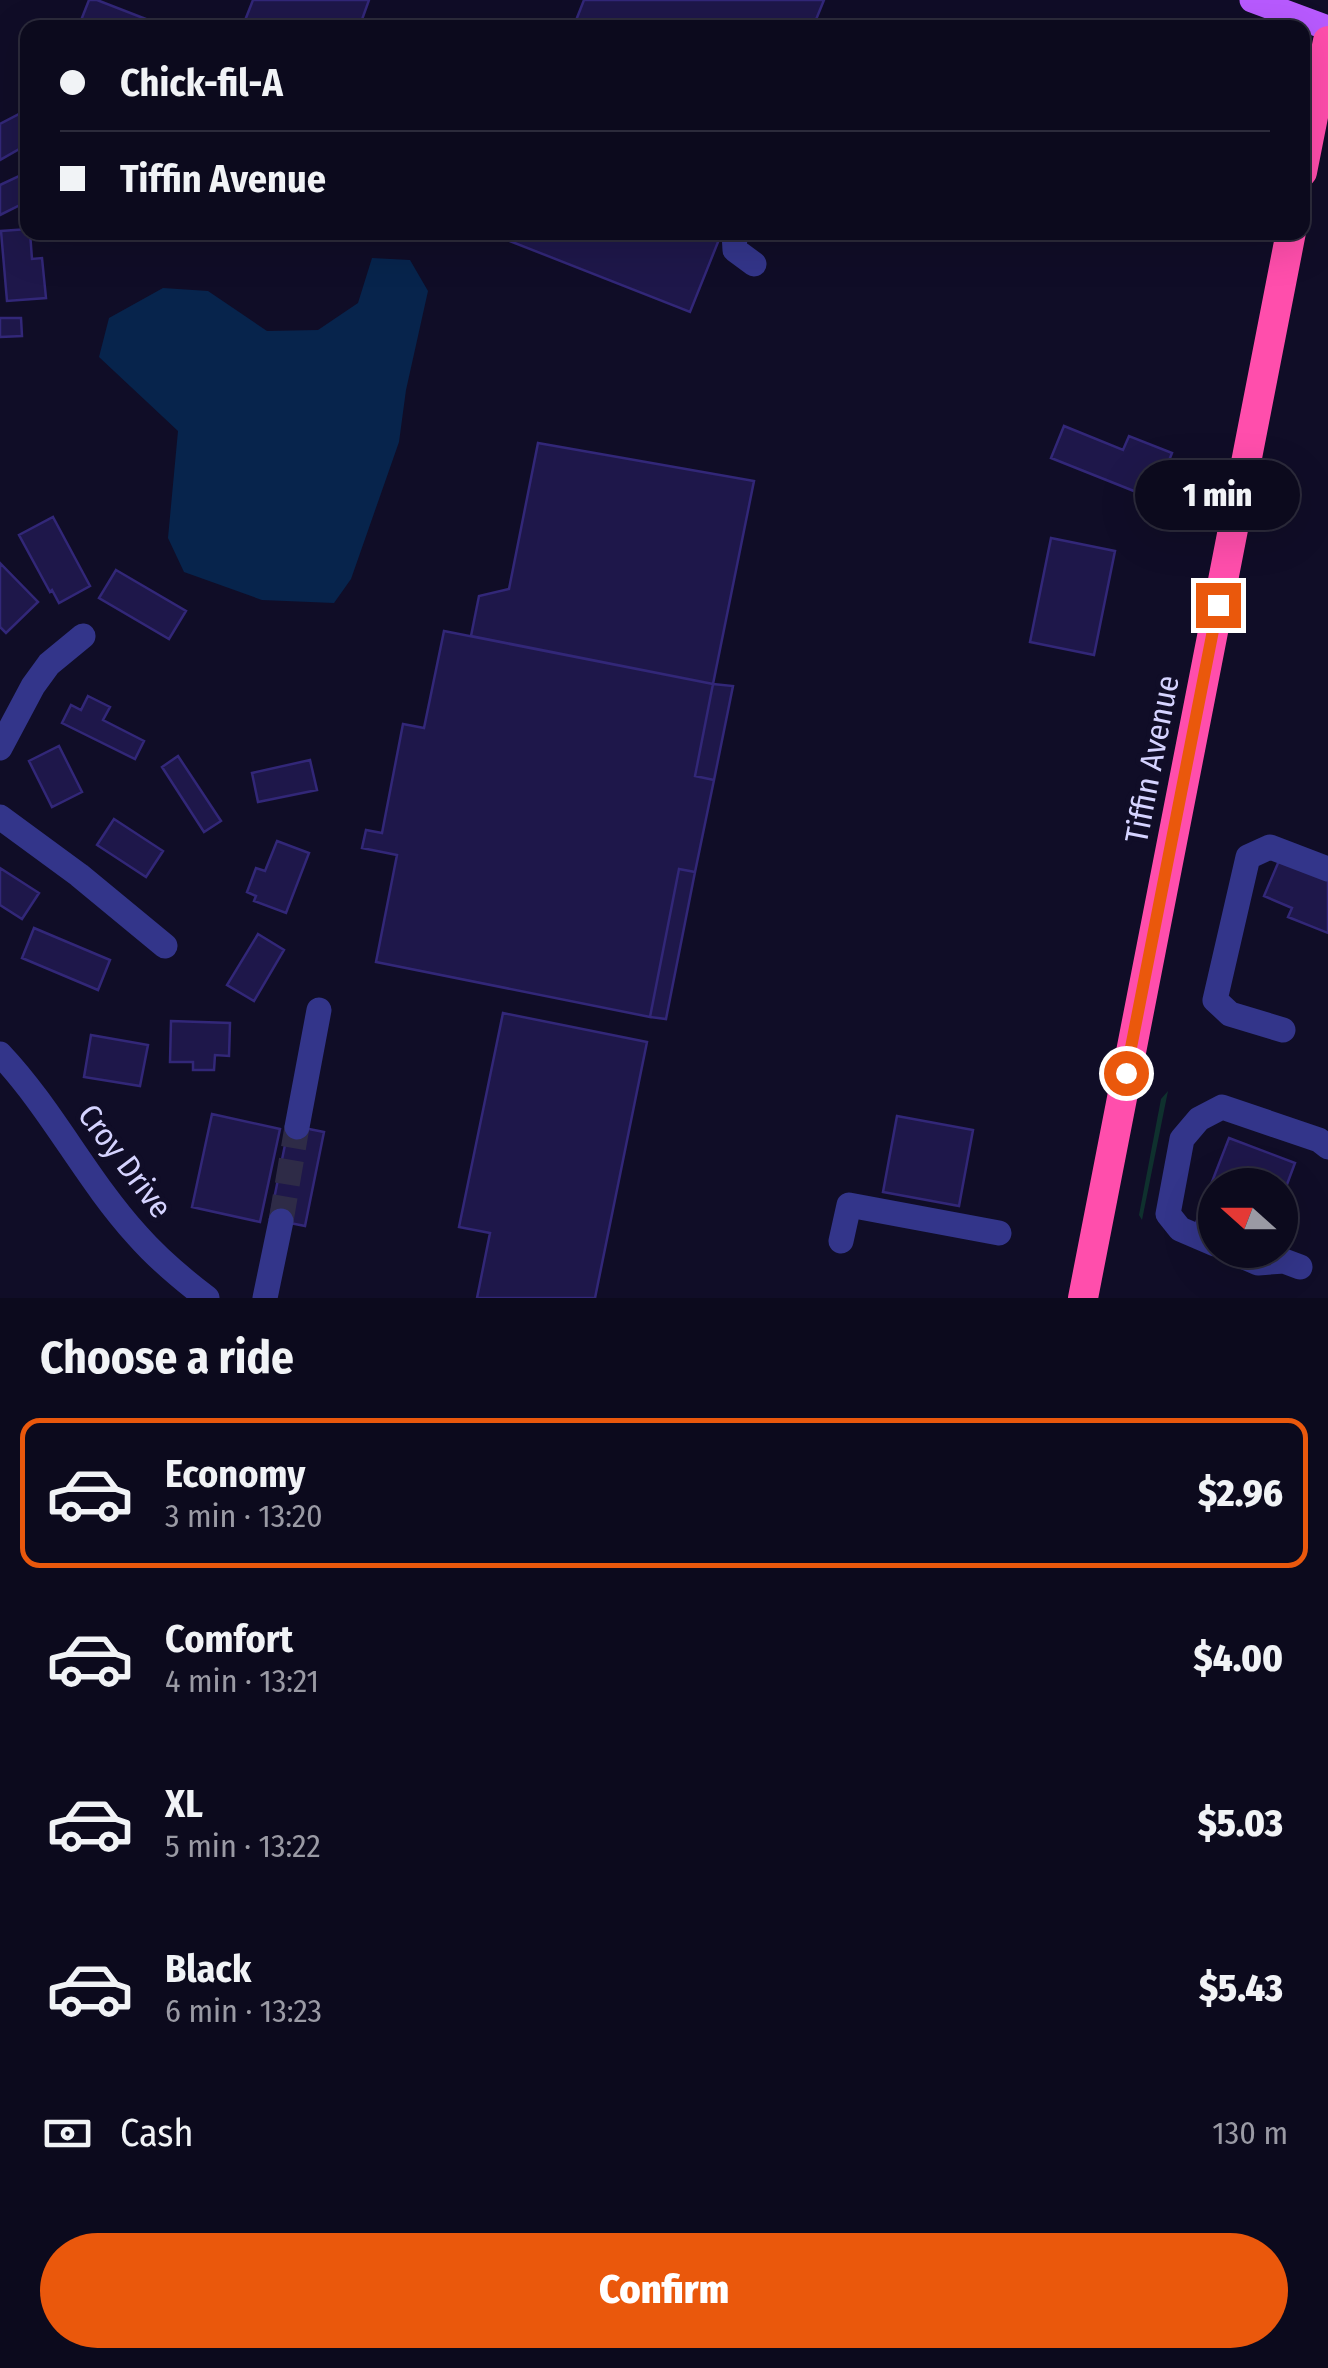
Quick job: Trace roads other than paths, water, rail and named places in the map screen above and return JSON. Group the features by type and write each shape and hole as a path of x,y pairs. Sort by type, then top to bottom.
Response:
{"highway":[{"path":"1310,132 1328,41"},
{"name":"Tiffin Avenue","path":"1082,1298 1288,240"}],"main road":[{"path":"1252,0 1306,20"}],"street":[{"path":"734,240 735,250 754,264"},
{"path":"0,748 48,664 83,636"},
{"path":"0,817 165,946"},
{"path":"1283,1030 1230,1014 1215,1000 1248,857 1270,847 1328,869"},
{"path":"298,1126 319,1010"},
{"name":"Croy Drive","path":"0,1054 36,1096 100,1190 136,1234 207,1298"},
{"path":"1198,1237 1180,1229 1168,1214 1182,1140 1199,1119 1222,1106 1328,1147"},
{"path":"1199,1119 1224,1123 1314,1156 1328,1167"},
{"path":"842,1241 849,1205 999,1233"},
{"path":"265,1298 281,1221"}],"water":[{"path":"372,258 410,260 428,291 399,442 351,579 334,603 262,600 184,572 168,538 178,431 99,357 109,318 163,288 208,291 267,331 318,330 358,303"}],"tunnel":[{"path":"281,1221 297,1127"}]}
